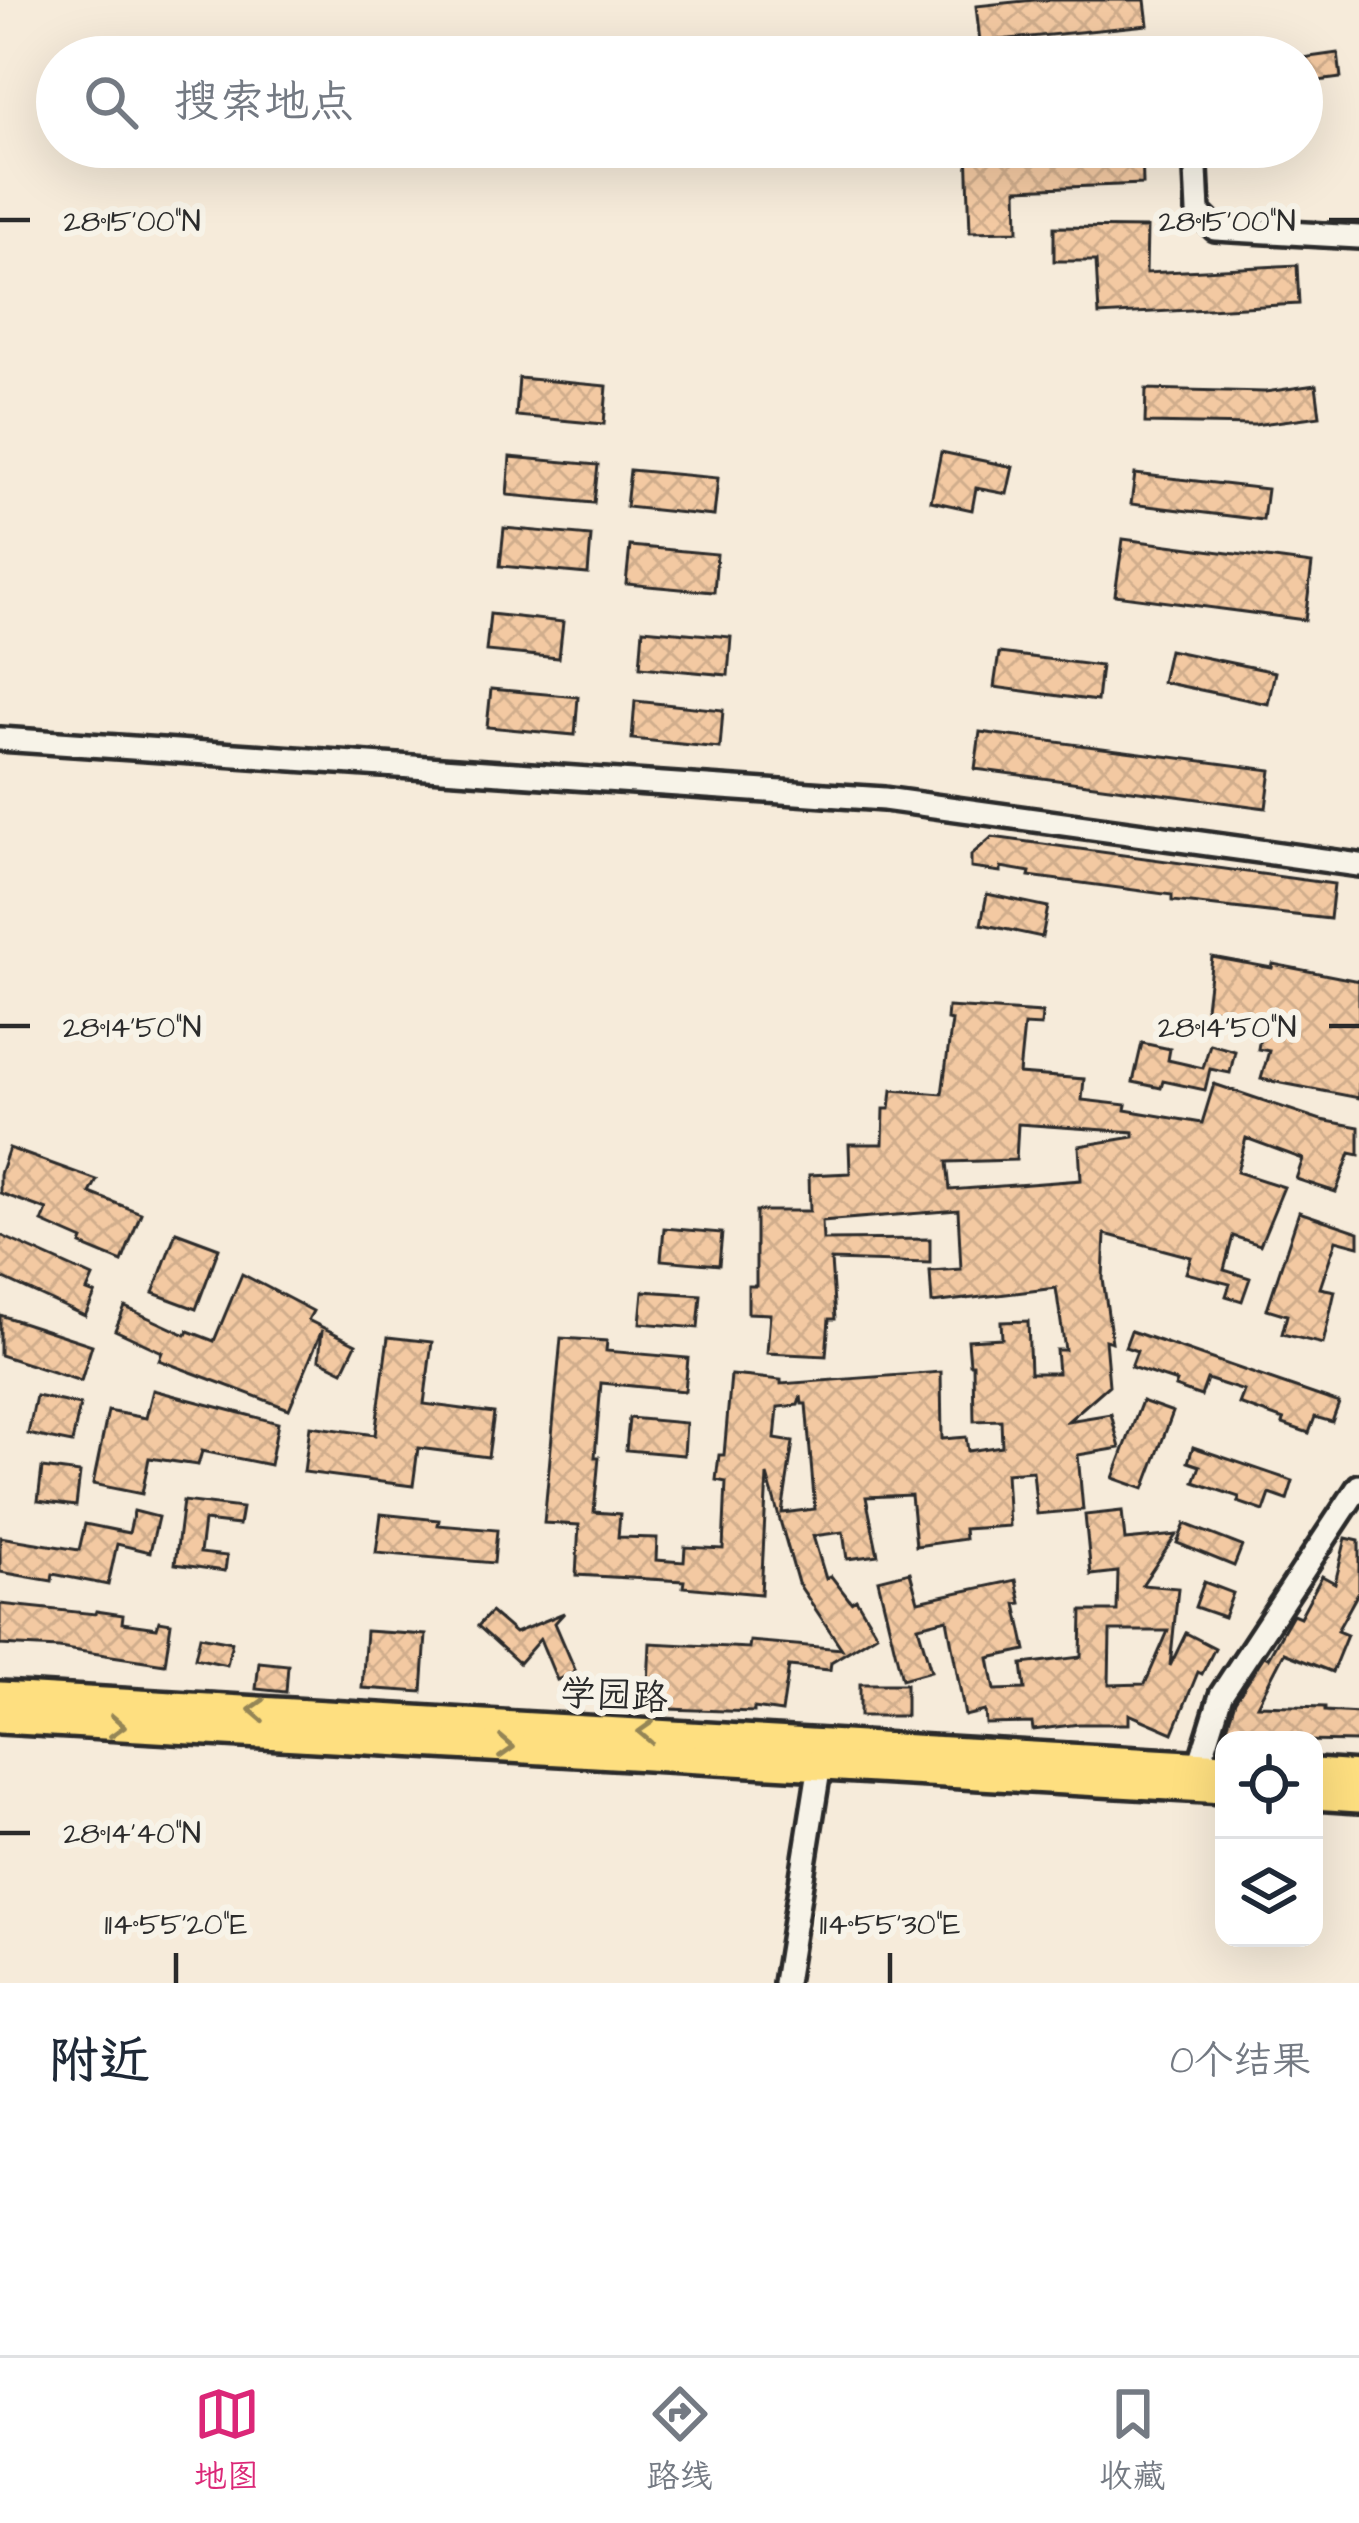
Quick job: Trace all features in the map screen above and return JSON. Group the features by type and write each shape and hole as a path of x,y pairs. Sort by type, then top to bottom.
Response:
{"main road":[{"name":"学园路","path":"0,1696 1212,1766"},
{"path":"0,1719 1215,1789"},
{"path":"1323,1774 1359,1776"},
{"path":"1323,1796 1359,1798"}],"street":[{"path":"1196,168 1198,212 1216,229 1359,237"},
{"path":"0,739 884,799 1359,865"},
{"path":"1212,1766 1221,1694 1359,1486"},
{"path":"784,1983 820,1764"}],"building":[{"path":"1034,0 1145,0 1148,25 1039,36 979,36 976,6"},
{"path":"1338,53 1341,78 1323,80 1323,55"},
{"path":"968,168 1143,168 1143,184 1017,189 1018,231 970,232"},
{"path":"1054,227 1147,228 1146,273 1297,265 1299,304 1099,315 1096,261 1054,261"},
{"path":"519,378 607,386 604,424 516,416"},
{"path":"1316,385 1320,416 1254,425 1145,423 1146,389 1265,392"},
{"path":"941,452 1013,467 1007,494 976,488 972,510 931,501"},
{"path":"510,457 598,465 594,503 507,495"},
{"path":"630,470 718,478 714,516 626,507"},
{"path":"1135,474 1267,489 1263,520 1131,504"},
{"path":"504,528 591,536 588,574 500,566"},
{"path":"1123,539 1312,564 1305,620 1115,595"},
{"path":"630,546 717,554 714,592 626,584"},
{"path":"490,614 563,622 559,658 486,651"},
{"path":"643,629 731,637 728,675 640,667"},
{"path":"1169,650 1275,672 1268,704 1162,682"},
{"path":"999,653 1101,666 1097,701 994,687"},
{"path":"491,689 578,697 575,735 487,727"},
{"path":"635,701 723,710 720,748 632,739"},
{"path":"980,732 1271,770 1266,808 975,769"},
{"path":"992,837 1334,884 1330,919 1172,901 1172,895 1029,876 1030,872 1001,867 1001,872 971,868 971,855"},
{"path":"987,894 1048,907 1042,937 981,924"},
{"path":"1212,957 1359,981 1359,1098 1261,1079 1269,1051 1258,1049 1263,1020 1206,1008"},
{"path":"948,1007 1042,1013 1041,1026 1024,1025 1019,1074 1084,1079 1082,1100 1202,1123 1214,1084 1321,1120 1359,1127 1359,1155 1350,1153 1336,1192 1296,1179 1303,1159 1246,1138 1237,1172 1284,1187 1260,1245 1233,1236 1224,1270 1250,1278 1242,1301 1226,1296 1230,1284 1186,1273 1191,1257 1105,1234 1103,1279 1112,1342 1105,1340 1109,1385 1068,1421 1111,1414 1120,1448 1078,1455 1083,1510 1037,1514 1033,1471 1006,1473 1009,1526 964,1529 965,1539 916,1546 911,1495 866,1497 878,1555 847,1559 843,1532 813,1536 826,1579 831,1576 851,1602 856,1599 877,1634 831,1662 830,1670 789,1666 782,1712 638,1708 639,1685 648,1685 650,1643 749,1648 750,1641 842,1649 798,1583 767,1475 761,1594 683,1587 684,1581 576,1575 579,1525 544,1523 561,1338 607,1341 606,1351 688,1358 685,1391 601,1383 595,1457 599,1457 594,1512 620,1514 618,1537 657,1538 656,1560 684,1562 685,1547 723,1549 726,1482 716,1480 719,1455 724,1455 731,1375 781,1380 781,1384 941,1372 942,1439 966,1437 968,1451 1002,1446 1001,1420 974,1421 968,1340 1002,1338 1001,1322 1028,1321 1030,1373 1058,1373 1056,1350 1065,1350 1056,1288 932,1303 930,1271 961,1269 958,1210 822,1221 823,1240 930,1239 930,1263 831,1260 835,1319 829,1319 826,1356 767,1353 770,1314 748,1313 748,1286 756,1286 756,1211 810,1211 809,1175 850,1173 849,1144 883,1144 884,1109 890,1109 892,1090 942,1094 952,1021 947,1020","holes":["1018,1124 1134,1132 1134,1137 1079,1146 1081,1180 950,1190 947,1162 1016,1160","801,1396 806,1404 815,1509 782,1513 793,1442 775,1439 778,1407 798,1405"]},
{"path":"1142,1043 1170,1049 1168,1060 1203,1068 1210,1044 1235,1051 1230,1073 1210,1069 1205,1090 1163,1081 1161,1088 1133,1082"},
{"path":"9,1148 97,1180 90,1193 141,1213 122,1262 42,1222 47,1210 0,1193 0,1174"},
{"path":"1299,1212 1359,1232 1359,1246 1336,1240 1320,1288 1335,1291 1323,1344 1282,1334 1287,1315 1267,1309"},
{"path":"664,1228 722,1233 719,1265 661,1260"},
{"path":"176,1232 219,1248 196,1309 153,1293"},
{"path":"0,1235 93,1277 87,1291 95,1294 85,1316 0,1277"},
{"path":"242,1274 313,1311 308,1320 356,1344 343,1371 319,1359 322,1330 289,1409 159,1360 162,1352 115,1330 125,1307 186,1335 188,1331 214,1341"},
{"path":"643,1291 701,1295 698,1328 640,1323"},
{"path":"0,1315 92,1345 81,1381 0,1355"},
{"path":"1131,1331 1339,1403 1332,1422 1315,1417 1309,1433 1239,1404 1244,1391 1207,1379 1201,1396 1175,1387 1177,1382 1131,1367 1137,1351 1125,1347"},
{"path":"388,1337 432,1342 424,1404 494,1413 488,1457 418,1448 413,1486 304,1472 310,1426 375,1435"},
{"path":"153,1390 278,1423 270,1465 202,1451 198,1465 149,1458 142,1494 93,1484 108,1411 146,1418"},
{"path":"36,1396 80,1405 72,1443 28,1434"},
{"path":"1142,1401 1173,1412 1144,1489 1113,1478"},
{"path":"629,1418 686,1423 684,1455 626,1450"},
{"path":"1193,1447 1293,1481 1287,1500 1270,1494 1264,1511 1194,1482 1200,1466 1188,1462"},
{"path":"42,1468 80,1473 76,1506 38,1501"},
{"path":"183,1501 242,1508 239,1525 204,1521 200,1553 227,1556 225,1571 175,1564"},
{"path":"134,1511 158,1517 150,1552 117,1544 108,1585 53,1574 52,1581 0,1572 0,1537 79,1550 85,1524 129,1533"},
{"path":"1122,1511 1125,1540 1176,1535 1142,1585 1178,1588 1170,1666 1186,1633 1215,1648 1202,1674 1198,1672 1173,1733 1129,1714 1129,1724 1033,1730 1032,1723 986,1724 985,1711 965,1716 947,1619 918,1626 931,1671 902,1679 878,1580 910,1572 918,1601 1016,1580 1026,1650 989,1658 995,1690 1025,1689 1022,1664 1081,1657 1082,1611 1117,1611 1118,1572 1091,1575 1085,1515","holes":["1110,1631 1168,1631 1145,1684 1109,1685"]},
{"path":"381,1514 497,1530 494,1563 376,1553"},
{"path":"1185,1524 1242,1546 1234,1566 1177,1543"},
{"path":"1346,1538 1359,1541 1359,1591 1337,1631 1347,1635 1332,1672 1284,1653 1257,1705 1359,1713 1359,1742 1323,1741 1323,1731 1226,1730 1235,1701 1264,1656 1268,1658 1293,1614 1300,1617 1322,1576 1335,1583"},
{"path":"1204,1582 1233,1593 1224,1617 1195,1607"},
{"path":"0,1604 123,1615 122,1623 157,1628 159,1621 171,1623 165,1664 59,1648 0,1645"},
{"path":"491,1612 515,1633 564,1613 555,1623 576,1672 557,1680 540,1639 519,1663 478,1626"},
{"path":"366,1631 426,1635 422,1692 362,1688"},
{"path":"200,1636 232,1642 227,1665 195,1658"},
{"path":"259,1662 288,1665 286,1692 256,1689"},
{"path":"860,1684 906,1684 906,1716 860,1716"}]}
